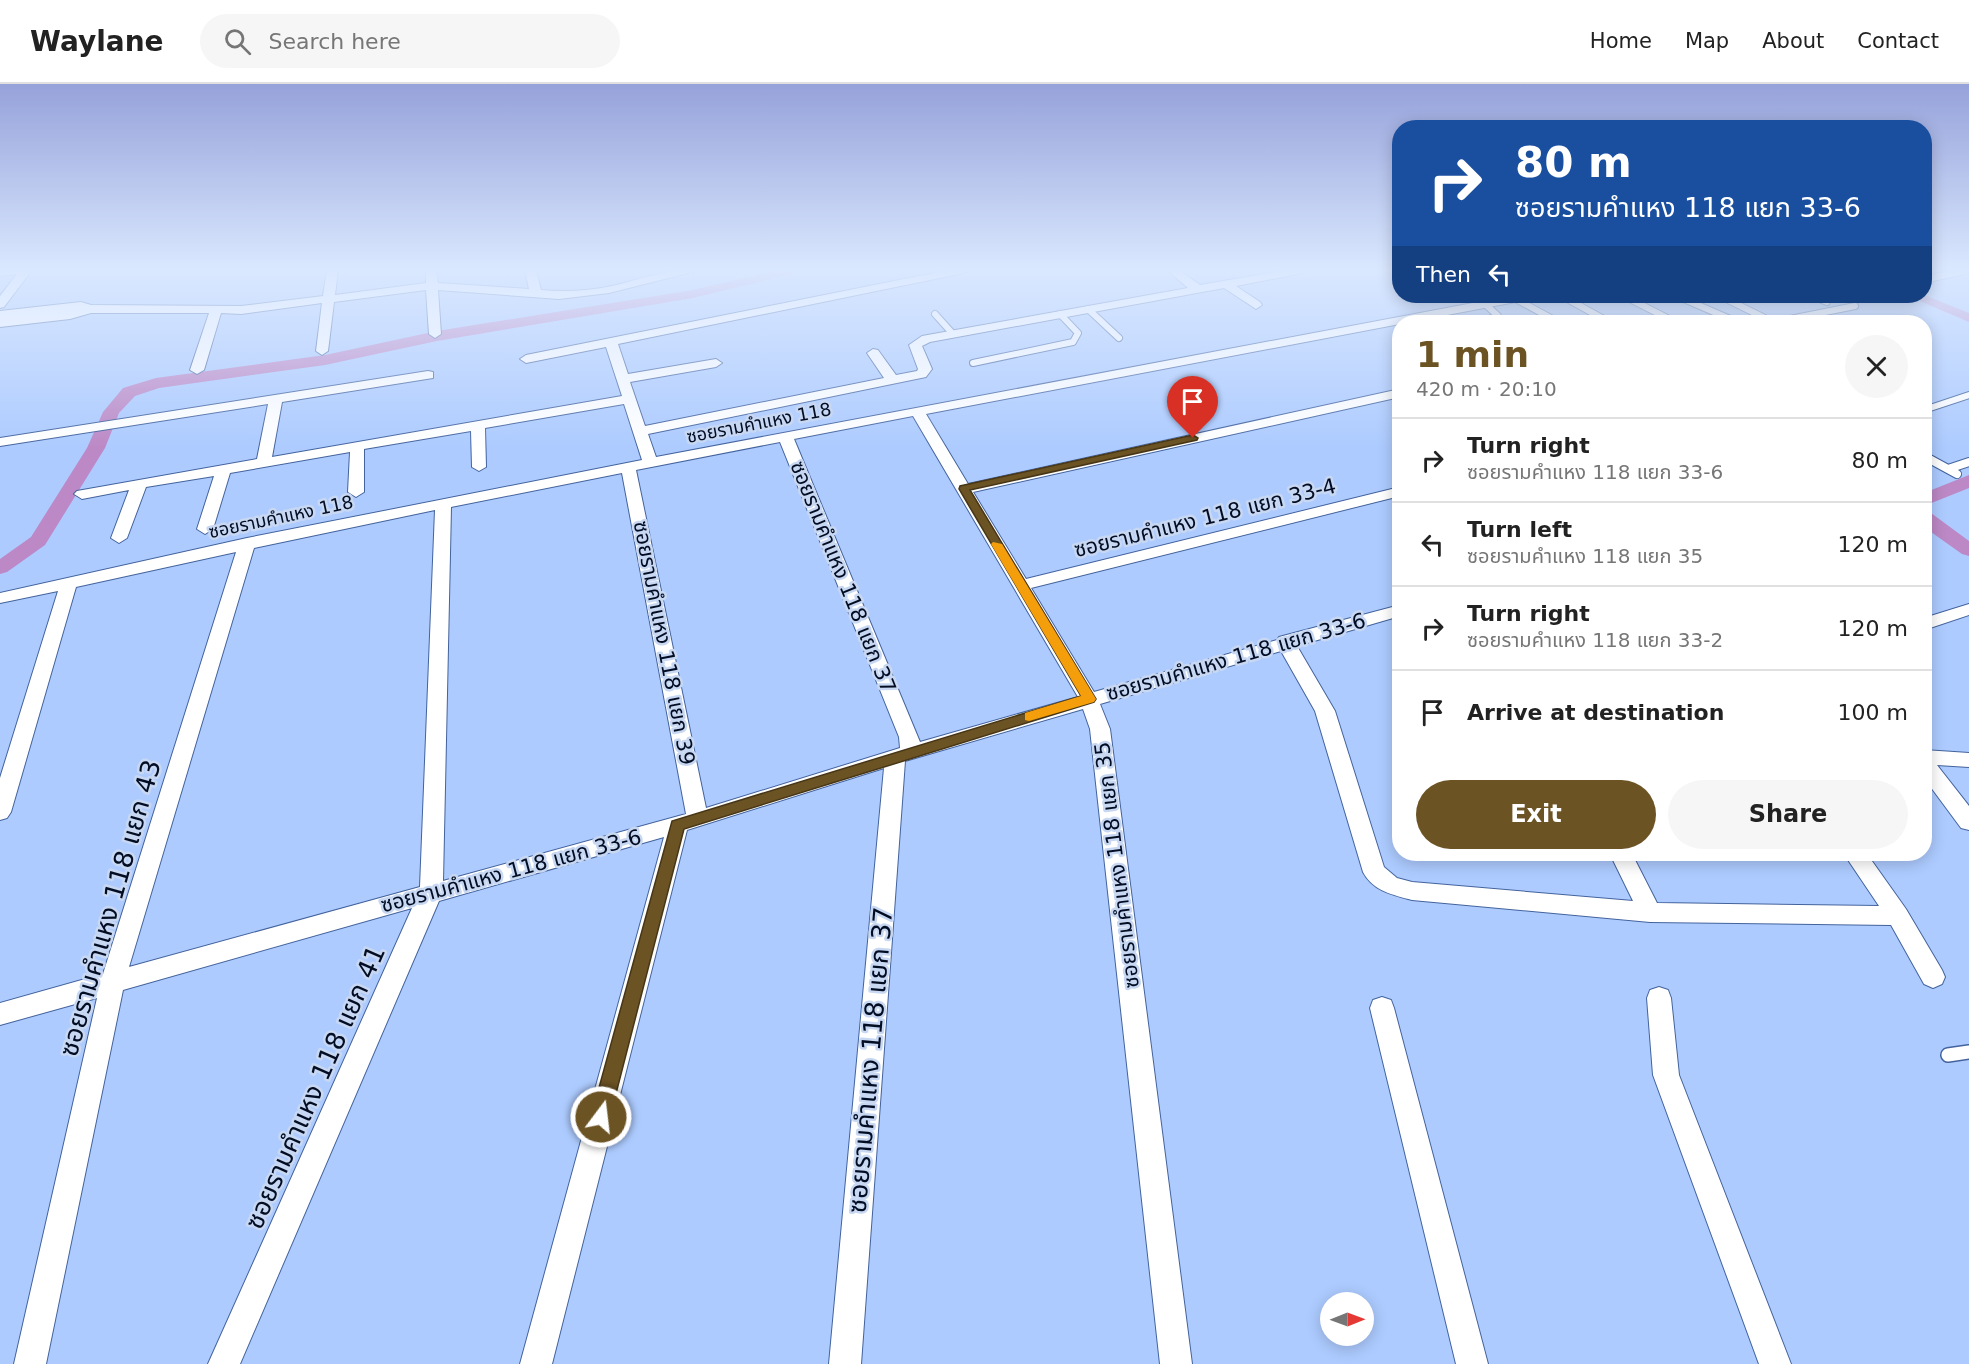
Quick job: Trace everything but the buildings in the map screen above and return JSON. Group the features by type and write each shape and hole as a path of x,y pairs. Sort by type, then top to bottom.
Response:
{"street":[{"path":"197,370 210,330"},
{"path":"322,351 325,330"},
{"path":"435,330 435,334"},
{"path":"526,359 674,330"},
{"path":"640,431 893,381 924,372 916,343 976,330"},
{"name":"ซอยรามคำแหง 118","path":"0,598 247,543 443,503 918,412 1366,330"},
{"path":"611,343 650,464"},
{"path":"873,353 893,381"},
{"path":"561,361 616,359"},
{"path":"623,379 716,363"},
{"path":"0,441 115,426 428,375"},
{"path":"964,489 1392,395"},
{"path":"82,494 629,399"},
{"path":"263,464 276,400"},
{"name":"ซอยรามคำแหง 118 แยก 35","path":"918,412 1089,699 1100,729 1106,759 1176,1364"},
{"path":"478,426 479,467"},
{"name":"ซอยรามคำแหง 118 แยก 37","path":"786,438 909,737 903,754 845,1364"},
{"path":"356,492 357,448"},
{"name":"ซอยรามคำแหง 118 แยก 39","path":"536,1364 688,822 628,468"},
{"path":"205,529 222,471"},
{"path":"118,538 139,485"},
{"name":"ซอยรามคำแหง 118 แยก 33-4","path":"1021,585 1392,493"},
{"name":"ซอยรามคำแหง 118 แยก 41","path":"224,1364 431,892 443,503"},
{"name":"ซอยรามคำแหง 118 แยก 43","path":"30,1364 113,982 247,543"},
{"path":"0,812 69,582"},
{"path":"1932,621 1969,609"},
{"name":"ซอยรามคำแหง 118 แยก 33-6","path":"0,1014 688,822 903,754 1285,641 1392,612"},
{"path":"1285,641 1325,711 1374,872 1390,885 1412,891 1650,912 1898,916"},
{"path":"1932,758 1969,760"},
{"path":"1932,773 1969,822"},
{"path":"1624,861 1650,912"},
{"path":"1860,861 1898,916 1933,977"},
{"path":"1659,998 1666,1075 1775,1364"},
{"path":"1382,1008 1472,1364"}],"lane":[{"path":"949,330 953,334"},
{"path":"973,363 1073,342 1078,333 1075,330"},
{"path":"1110,330 1119,338"},
{"path":"1932,407 1969,395"},
{"path":"1932,460 1957,474"},
{"path":"1948,469 1969,462"},
{"path":"1948,1054 1969,1052"}],"waterway":[{"path":"0,568 38,541 96,448 111,412 129,392 156,383 325,360 475,330"},
{"path":"1932,497 1969,481"},
{"path":"1932,523 1969,550"}],"slow traffic":[{"path":"997,544 1089,699 1029,716"}],"route":[{"path":"601,1117 678,825 896,756 1089,699 964,489 1193,438"}]}
